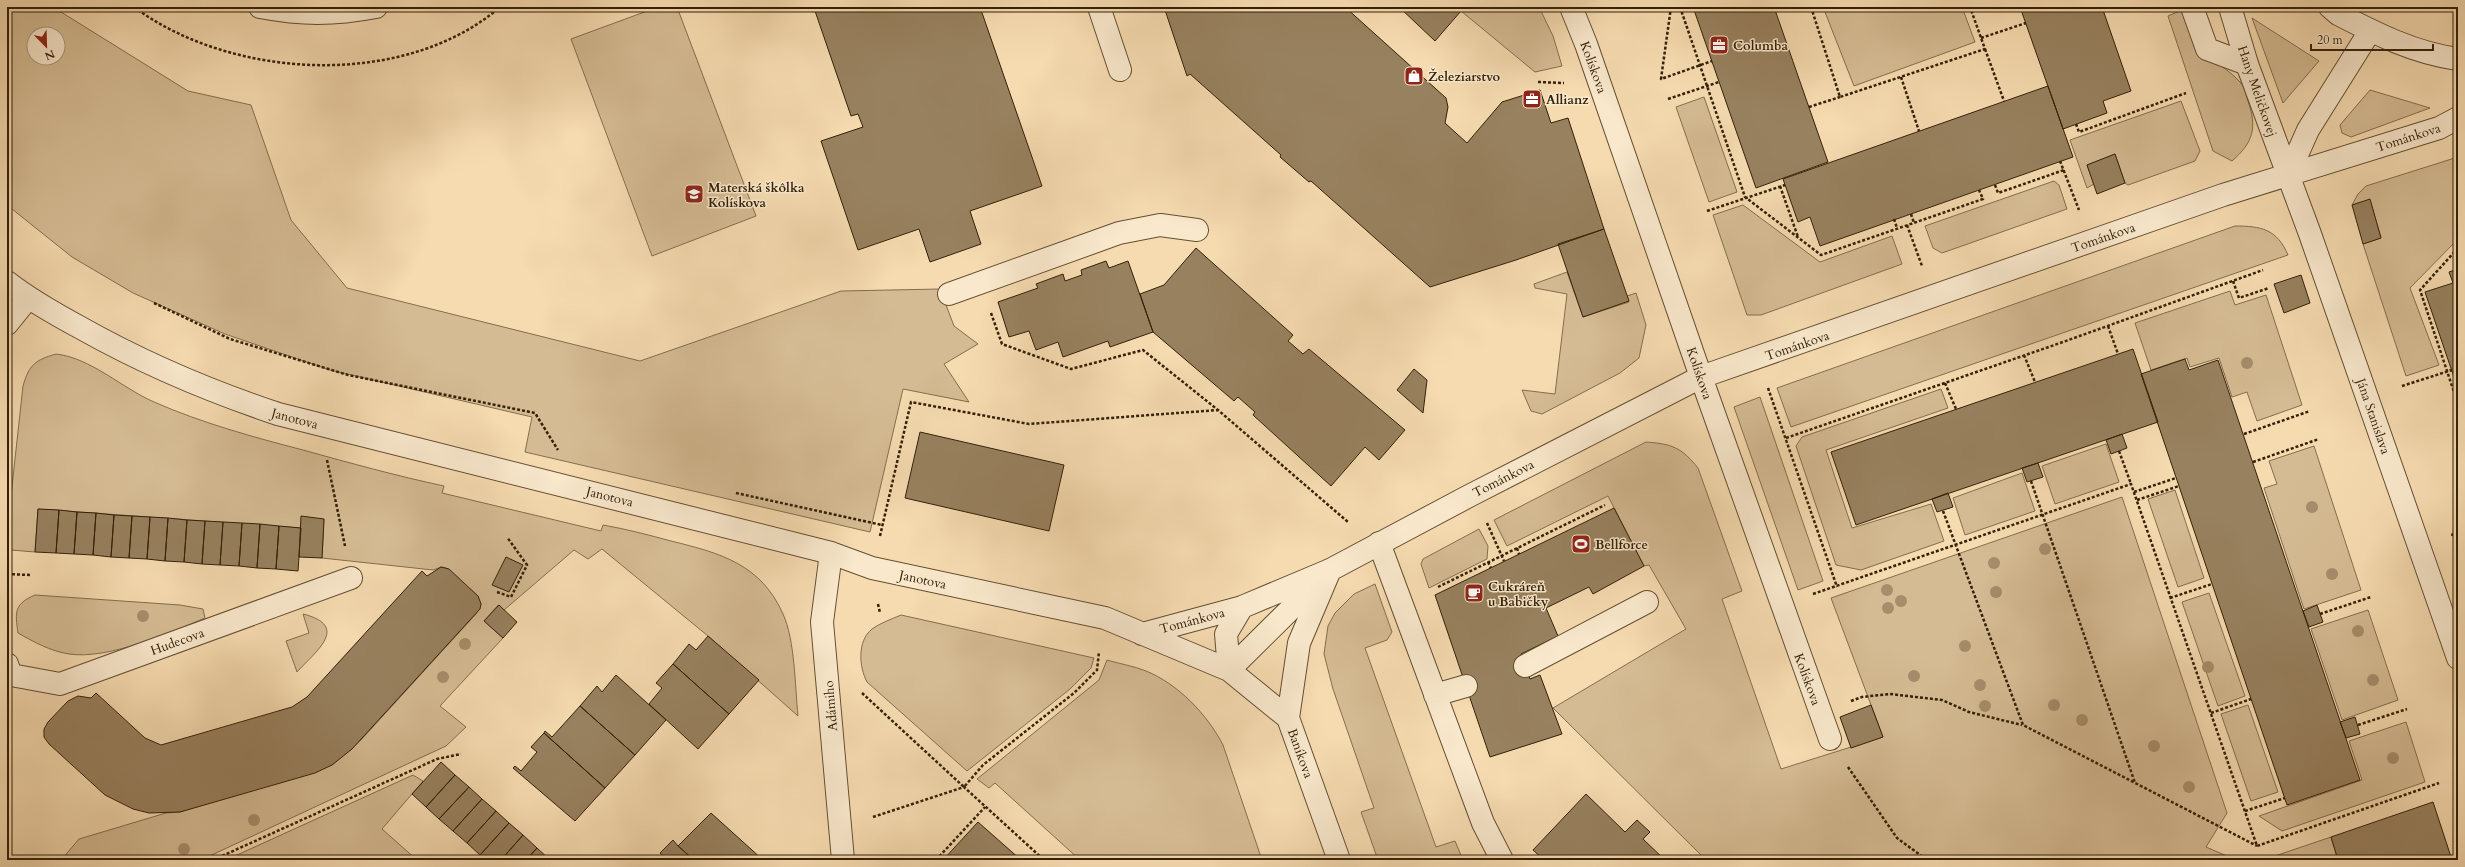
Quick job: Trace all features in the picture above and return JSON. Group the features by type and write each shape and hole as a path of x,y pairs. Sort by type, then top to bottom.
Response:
{"street":[{"path":"260,7 290,12 340,14 376,7"},
{"path":"1099,7 1120,70"},
{"name":"Kolískova","path":"1571,7 1589,52 1701,377 1830,739"},
{"path":"2192,7 2207,49 2247,64"},
{"name":"Hany Meličkovej","path":"2230,7 2247,64 2288,175"},
{"path":"2330,7 2370,31 2415,50 2458,59"},
{"path":"2288,175 2308,130 2370,31"},
{"name":"Tománkova","path":"1142,634 1242,607 1330,570 1379,543 1701,377 2224,195 2439,128 2458,118"},
{"name":"Jána Stanislava","path":"2288,175 2458,658"},
{"path":"949,294 1119,233 1160,225 1197,230"},
{"name":"Janotova","path":"7,282 28,298 132,357 223,396 278,414 443,456 610,495 831,552 872,568 1105,618 1229,670"},
{"path":"7,324 28,298"},
{"path":"1379,543 1483,823 1502,860"},
{"name":"Adámiho","path":"831,552 822,622 843,860"},
{"path":"1288,718 1299,643 1330,570"},
{"name":"Tománkova","path":"1229,670 1330,570"},
{"name":"Hudecova","path":"7,664 11,675 60,684 351,578"},
{"path":"1525,666 1646,602"},
{"name":"Tománkova","path":"1229,670 1226,634 1242,607"},
{"name":"Baníkova","path":"1229,670 1288,718 1339,860"},
{"path":"1435,695 1466,686"}],"path":[{"path":"1670,7 1661,79 1712,61"},
{"path":"1680,7 1744,197 1821,255 1983,199 1979,190"},
{"path":"1811,7 1840,97"},
{"path":"1970,7 2004,101"},
{"path":"1981,38 2026,23"},
{"path":"1809,107 1985,48"},
{"path":"1901,77 1919,131"},
{"path":"1538,82 1567,83"},
{"path":"1668,99 1719,82"},
{"path":"2076,124 2079,132 2186,93"},
{"path":"2060,161 2080,215"},
{"path":"1995,184 1998,193 2064,170"},
{"path":"1707,212 1744,197 1785,185"},
{"path":"1780,186 1798,237"},
{"path":"1910,214 1914,223"},
{"path":"1894,219 1896,228"},
{"path":"1907,225 1923,270"},
{"path":"2458,248 2420,290 2458,404"},
{"path":"1786,438 2108,326 2263,270"},
{"path":"2233,281 2239,298 2269,288"},
{"path":"981,283 1002,344 1071,369 1144,350 1218,410 1350,524"},
{"path":"154,303 230,339 348,375 535,413 560,454"},
{"path":"2108,326 2118,354"},
{"path":"2024,355 2035,382"},
{"path":"2402,386 2452,370"},
{"path":"1766,382 1837,586 1956,546 2131,484"},
{"path":"1945,383 1956,409"},
{"path":"880,613 872,568 910,402 1029,424 1218,410"},
{"path":"2244,434 2310,411"},
{"path":"2253,462 2319,439"},
{"path":"2119,451 2257,846"},
{"path":"326,453 351,578"},
{"path":"2134,492 2176,478"},
{"path":"2031,481 2135,784"},
{"path":"2137,500 2179,486"},
{"path":"729,491 882,525"},
{"path":"1438,587 1605,506"},
{"path":"1943,510 2023,725"},
{"path":"1485,519 1504,561"},
{"path":"2452,536 2458,519"},
{"path":"497,592 510,597 527,565 507,537"},
{"path":"1517,548 1519,554"},
{"path":"1488,562 1491,568"},
{"path":"7,574 30,575"},
{"path":"2170,598 2212,584"},
{"path":"2320,614 2370,597"},
{"path":"868,819 964,787 983,764 1074,693 1097,670 1099,651"},
{"path":"859,690 1044,860"},
{"path":"1820,712 1862,697 1890,694 1942,700 1969,712 2023,725 2257,846 2439,783"},
{"path":"2211,712 2251,699"},
{"path":"2358,725 2407,709"},
{"path":"1830,739 1897,838 1927,860"},
{"path":"213,860 437,759 461,754"},
{"path":"2244,811 2285,798"},
{"path":"936,860 985,807"}],"shaded area":[{"path":"7,7 53,7 188,91 251,105 291,220 347,288 640,361 841,291 940,289 954,326 978,344 944,364 969,402 903,389 870,532 525,452 532,417 330,370 225,334 133,293 72,257 7,205"},
{"path":"658,7 677,7 756,216 652,256 571,39"},
{"path":"1464,7 1539,7 1553,36 1562,66 1535,72 1461,11"},
{"path":"1823,7 1962,7 1975,42 1854,86"},
{"path":"2182,10 2196,51 2226,69 2244,87 2251,110 2253,126 2252,134 2245,147 2232,161 2213,151 2168,16"},
{"path":"2252,18 2319,61 2283,103"},
{"path":"2370,90 2430,108 2351,137 2342,133 2340,125"},
{"path":"1704,97 1737,192 1709,202 1676,107"},
{"path":"2181,101 2200,151 2195,161 2128,185 2125,183 2115,154 2087,165 2094,184 2087,188 2070,140"},
{"path":"2458,157 2458,239 2410,288 2439,365 2406,376 2363,244 2381,238 2370,200 2352,205 2358,194 2366,186"},
{"path":"2054,181 2059,185 2067,209 1942,253 1933,248 1925,226"},
{"path":"1743,205 1820,262 1892,236 1902,264 1761,315 1747,315 1713,215"},
{"path":"2235,226 2260,228 2273,234 2284,246 2288,255 1791,427 1777,388"},
{"path":"1567,272 1583,317 1629,302 1627,296 1636,293 1646,325 1639,358 1620,373 1542,414 1531,411 1522,390 1555,394 1567,294 1535,288 1534,284"},
{"path":"2230,291 2235,305 2266,295 2302,405 2257,421 2247,392 2232,397 2219,358 2190,367 2187,358 2151,370 2135,323"},
{"path":"56,354 82,361 142,396 172,410 228,429 374,469 444,486 442,493 601,531 603,525 637,532 706,550 737,563 751,572 763,583 774,597 783,614 790,637 792,650 798,716 708,636 602,549 588,559 574,550 504,610 498,605 484,621 503,638 440,706 466,727 446,746 201,860 51,860 62,859 79,839 166,813 180,812 332,765 361,740 476,614 481,604 478,596 446,568 441,567 433,570 322,558 324,519 301,528 38,509 35,552 11,550 7,543 7,532 23,386 28,373 34,364"},
{"path":"1941,389 1948,408 1826,450 1852,528 1931,504 1944,541 1861,570 1836,565 1796,446 1802,437"},
{"path":"1760,397 1823,581 1798,590 1734,407"},
{"path":"1646,442 1663,444 1681,451 1698,468 1742,591 1722,599 1781,769 1883,737 1831,598 2122,497 2227,813 2206,847 2236,860 1706,860 1553,708 1686,629 1649,565 1644,566 1608,496 1507,546 1494,520"},
{"path":"2106,444 2119,482 2055,504 2042,466"},
{"path":"2314,446 2361,590 2304,609 2264,488 2277,484 2269,461"},
{"path":"2022,473 2035,511 1965,535 1953,498"},
{"path":"2175,490 2204,578 2178,587 2148,499"},
{"path":"1479,529 1488,546 1487,559 1429,588 1421,564 1423,559"},
{"path":"1375,584 1392,632 1387,640 1365,648 1436,847 1455,841 1463,860 1378,860 1361,812 1374,808 1333,689 1324,654 1328,626 1335,613 1354,594"},
{"path":"2209,593 2245,696 2218,706 2182,602"},
{"path":"35,595 180,605 203,609 205,618 157,638 120,649 84,655 69,654 62,653 36,643 18,633 16,619 20,605 28,598"},
{"path":"2368,610 2398,700 2342,720 2311,629"},
{"path":"303,614 317,619 325,625 327,632 325,640 319,648 297,672 286,641 309,633"},
{"path":"901,615 1094,658 1091,668 1070,689 967,771 867,682 864,676 861,654 867,634 879,625"},
{"path":"1107,660 1141,669 1158,677 1180,692 1209,722 1223,745 1262,860 1080,860 995,783 989,788 977,779 1099,680"},
{"path":"2248,705 2278,792 2251,801 2221,714"},
{"path":"2406,722 2425,782 2282,831 2259,816 2362,780 2349,741"},
{"path":"413,775 423,781 382,829 417,860 226,860"},
{"path":"2331,837 2338,860 2263,860"}],"building":[{"path":"980,7 1042,186 970,211 981,244 930,262 919,229 858,250 821,141 863,127 858,114 851,116 814,8"},
{"path":"1164,7 1314,7 1318,11 1324,7 1345,7 1446,98 1448,107 1445,123 1467,143 1502,102 1540,90 1551,123 1568,118 1604,229 1516,260 1430,287 1311,181 1309,182 1280,157 1281,155 1190,74 1187,76"},
{"path":"1399,7 1457,7 1461,11 1435,41"},
{"path":"1693,7 1774,7 1828,162 1756,188"},
{"path":"2020,7 2102,7 2131,91 2103,101 2107,113 2063,129"},
{"path":"2048,86 2073,157 1820,246 1810,217 1798,222 1783,179"},
{"path":"2115,154 2125,183 2097,194 2087,165"},
{"path":"2370,199 2381,238 2363,244 2352,205"},
{"path":"1604,229 1629,301 1583,317 1558,244"},
{"path":"1196,248 1293,335 1288,341 1303,354 1309,349 1405,430 1379,460 1365,447 1331,486 1253,415 1255,412 1238,397 1234,401 1153,332 1140,294 1164,285"},
{"path":"1106,261 1109,268 1128,261 1153,332 1110,347 1108,341 1063,357 1058,342 1036,350 1029,331 1009,337 998,302 1038,288 1036,284 1063,274 1065,281 1082,275 1081,270"},
{"path":"2458,269 2458,389 2425,292 2453,283 2449,272"},
{"path":"2301,275 2310,303 2284,313 2274,284"},
{"path":"2133,349 2158,422 1856,525 1831,452"},
{"path":"2185,359 2189,370 2218,360 2360,780 2287,805 2141,374"},
{"path":"1414,369 1427,380 1423,413 1397,390"},
{"path":"920,432 1064,465 1049,531 905,498"},
{"path":"2122,434 2127,448 2111,454 2106,440"},
{"path":"2038,463 2043,477 2027,482 2022,468"},
{"path":"1948,493 1953,507 1937,512 1932,499"},
{"path":"1614,508 1644,566 1593,594 1589,587 1546,608 1558,636 1521,654 1530,679 1540,675 1562,734 1490,757 1435,595"},
{"path":"38,509 59,510 56,553 35,552"},
{"path":"59,510 77,512 74,554 56,553"},
{"path":"77,512 96,513 93,555 74,554"},
{"path":"96,513 114,515 111,557 93,555"},
{"path":"114,515 132,516 129,558 111,557"},
{"path":"132,516 150,517 147,559 129,558"},
{"path":"301,516 324,519 322,558 299,557"},
{"path":"150,517 168,518 165,561 147,559"},
{"path":"168,518 187,520 184,562 165,561"},
{"path":"187,520 205,521 202,564 184,562"},
{"path":"205,521 223,522 220,565 202,564"},
{"path":"223,522 242,523 239,566 220,565"},
{"path":"242,523 260,524 257,568 239,566"},
{"path":"260,524 279,526 276,569 257,568"},
{"path":"279,526 301,528 298,571 276,569"},
{"path":"506,557 523,565 509,592 492,585"},
{"path":"441,567 449,569 478,596 481,604 480,609 352,749 332,765 315,773 180,812 149,813 133,809 105,795 49,744 44,737 44,729 48,722 68,701 78,696 91,698 96,693 145,738 161,745 292,707 307,697 422,571 427,576"},
{"path":"499,605 517,622 503,638 484,621"},
{"path":"2317,605 2323,622 2309,627 2303,611"},
{"path":"708,636 759,680 729,714 673,664 689,644 696,650"},
{"path":"673,664 729,714 698,749 649,704 662,688 656,683"},
{"path":"616,675 666,720 635,755 580,706 597,686 602,692"},
{"path":"1871,705 1883,737 1851,748 1840,717"},
{"path":"580,706 635,755 605,788 544,733 545,731 552,737"},
{"path":"2355,717 2360,734 2346,738 2340,722"},
{"path":"544,733 605,788 575,821 513,768 515,766 521,771 537,752 531,747"},
{"path":"441,762 455,775 426,807 412,794"},
{"path":"455,775 469,787 439,819 426,807"},
{"path":"469,787 482,799 453,831 439,819"},
{"path":"1586,794 1625,832 1637,820 1650,832 1643,839 1665,860 1544,860 1533,850"},
{"path":"482,799 496,811 467,843 453,831"},
{"path":"2433,802 2452,860 2338,860 2331,837"},
{"path":"496,811 509,823 480,855 467,843"},
{"path":"711,813 763,860 694,860 678,846"},
{"path":"978,822 1021,860 943,860"},
{"path":"509,823 523,835 501,860 486,860 480,855"},
{"path":"523,835 537,848 526,860 501,860"},
{"path":"673,840 694,860 667,860 660,853"},
{"path":"537,848 550,860 526,860"}],"place":[{"name":"Columba","path":"1719,45"},
{"name":"Železiarstvo","path":"1414,76"},
{"name":"Allianz","path":"1532,99"},
{"name":"Materská škôlka Kolískova","path":"694,194"},
{"name":"Bellforce","path":"1581,544"},
{"name":"Cukráreň u Babičky","path":"1474,593"}]}
